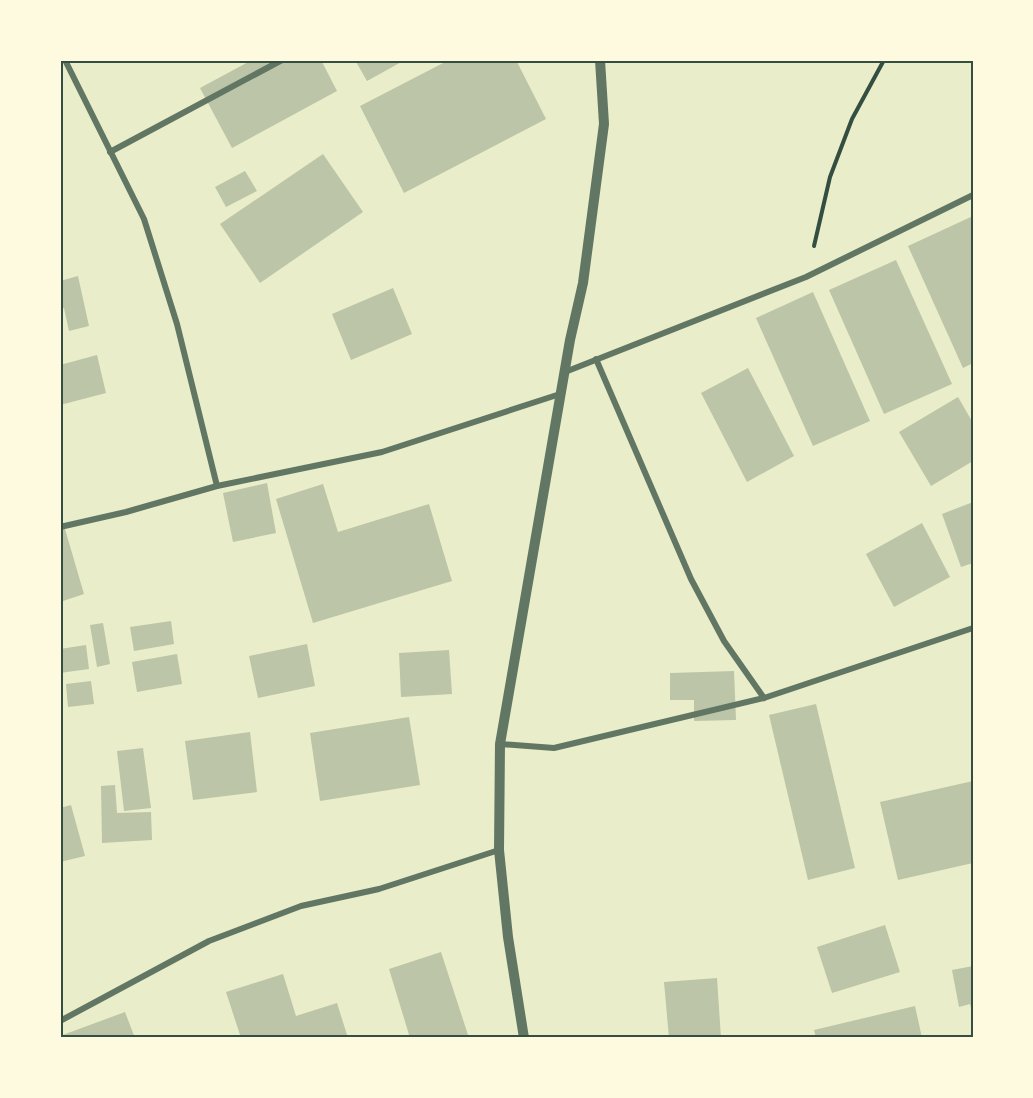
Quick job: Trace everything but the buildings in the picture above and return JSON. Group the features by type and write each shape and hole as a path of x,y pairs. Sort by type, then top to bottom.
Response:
{"street":[{"path":"65,60 144,219 177,324 217,486"},
{"path":"110,152 282,60"},
{"path":"524,1038 508,937 499,850 500,744 570,340 583,283 604,124 600,60"},
{"path":"565,372 807,277 973,195"},
{"path":"596,359 691,579 724,641 764,698"},
{"path":"60,527 126,512 217,486 382,452 561,393"},
{"path":"500,744 554,748 764,698 973,628"},
{"path":"60,1021 209,941 301,906 379,889 499,850"}],"path":[{"path":"807,277 830,177 852,119 884,60"}]}
